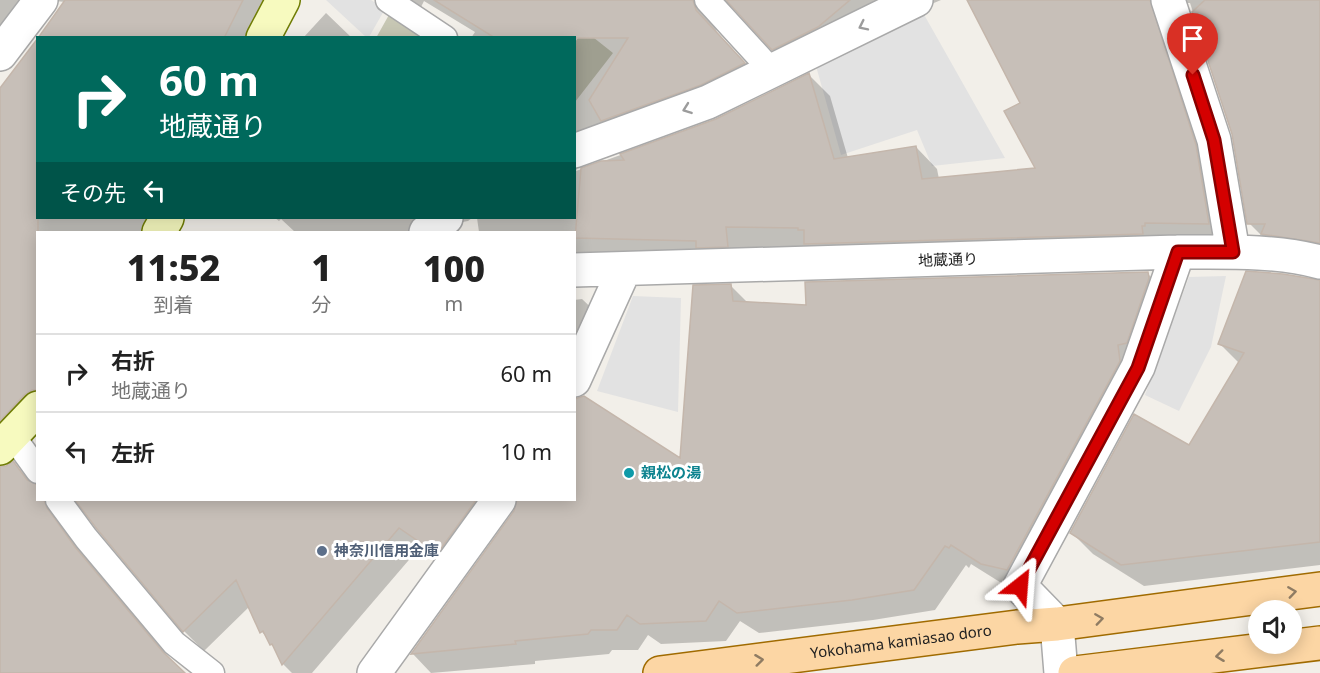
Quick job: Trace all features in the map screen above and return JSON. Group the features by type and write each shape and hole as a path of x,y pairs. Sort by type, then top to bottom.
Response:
{"main road":[{"name":"Yokohama kamiasao doro","path":"660,673 1320,589"},
{"path":"1074,673 1320,643"}],"street":[{"path":"0,54 41,0"},
{"path":"264,36 283,0"},
{"path":"1168,0 1214,140 1233,252"},
{"path":"576,150 708,102 900,3"},
{"path":"427,231 445,219"},
{"path":"1061,673 1057,624 1020,586 1138,368 1178,252"},
{"name":"地蔵通り","path":"576,270 1178,252 1233,252 1299,257 1320,262"},
{"path":"576,376 624,270"},
{"path":"6,442 36,410"},
{"path":"374,673 499,501"}],"lane":[{"path":"388,0 442,36"},
{"path":"707,0 772,71"},
{"path":"6,442 36,469"},
{"path":"59,501 86,538 174,642 212,673"}],"shaded area":[{"path":"326,0 371,0 385,9 370,36 365,36"},
{"path":"922,11 1005,158 932,166 917,130 841,155 816,66"},
{"path":"390,13 426,36 377,36"},
{"path":"584,30 613,53 576,101 576,41"},
{"path":"1226,276 1211,347 1179,411 1145,395 1189,277"},
{"path":"633,296 681,298 678,412 597,391"}],"building":[{"path":"65,0 243,0 225,36 39,36"},
{"path":"434,0 693,0 696,10 745,63 701,85 601,121 589,100 628,38 492,36"},
{"path":"726,0 850,0 818,27 772,50"},
{"path":"967,0 1150,0 1196,145 1209,224 1145,223 1145,226 1142,226 1143,234 804,244 804,230 798,230 798,228 726,227 728,247 696,248 696,241 576,238 581,168 601,161 624,160 620,154 716,119 809,73 834,159 916,146 922,179 1035,168 1004,111 1020,103"},
{"path":"1205,0 1320,0 1320,243 1261,234 1265,224 1247,224 1232,134 1192,12"},
{"path":"36,41 36,219 38,219 38,231 36,231 36,390 24,395 0,421 0,88"},
{"path":"1246,271 1320,280 1320,542 1121,565 1070,533 1134,414 1189,445 1244,353 1218,344"},
{"path":"1148,272 1149,278 1127,343 1118,345 1120,361 1007,570 981,564 951,545 949,548 945,546 914,590 852,600 737,613 719,601 706,621 640,624 627,615 617,630 591,630 588,634 515,641 516,644 411,654 514,511 517,501 576,501 576,398 584,396 680,458 693,285 731,284 733,301 806,305 805,282"},
{"path":"13,461 27,480 36,484 36,501 44,501 75,547 163,652 185,673 0,673 0,466 6,466"},
{"path":"76,501 475,501 437,554 399,528 282,665 272,644 270,645 263,631 260,633 236,580 183,632"}],"place":[{"name":"親松の湯","path":"629,473"},
{"name":"神奈川信用金庫","path":"322,551"}],"route":[{"path":"1020,586 1138,368 1178,252 1233,252 1214,140 1193,75"}]}
